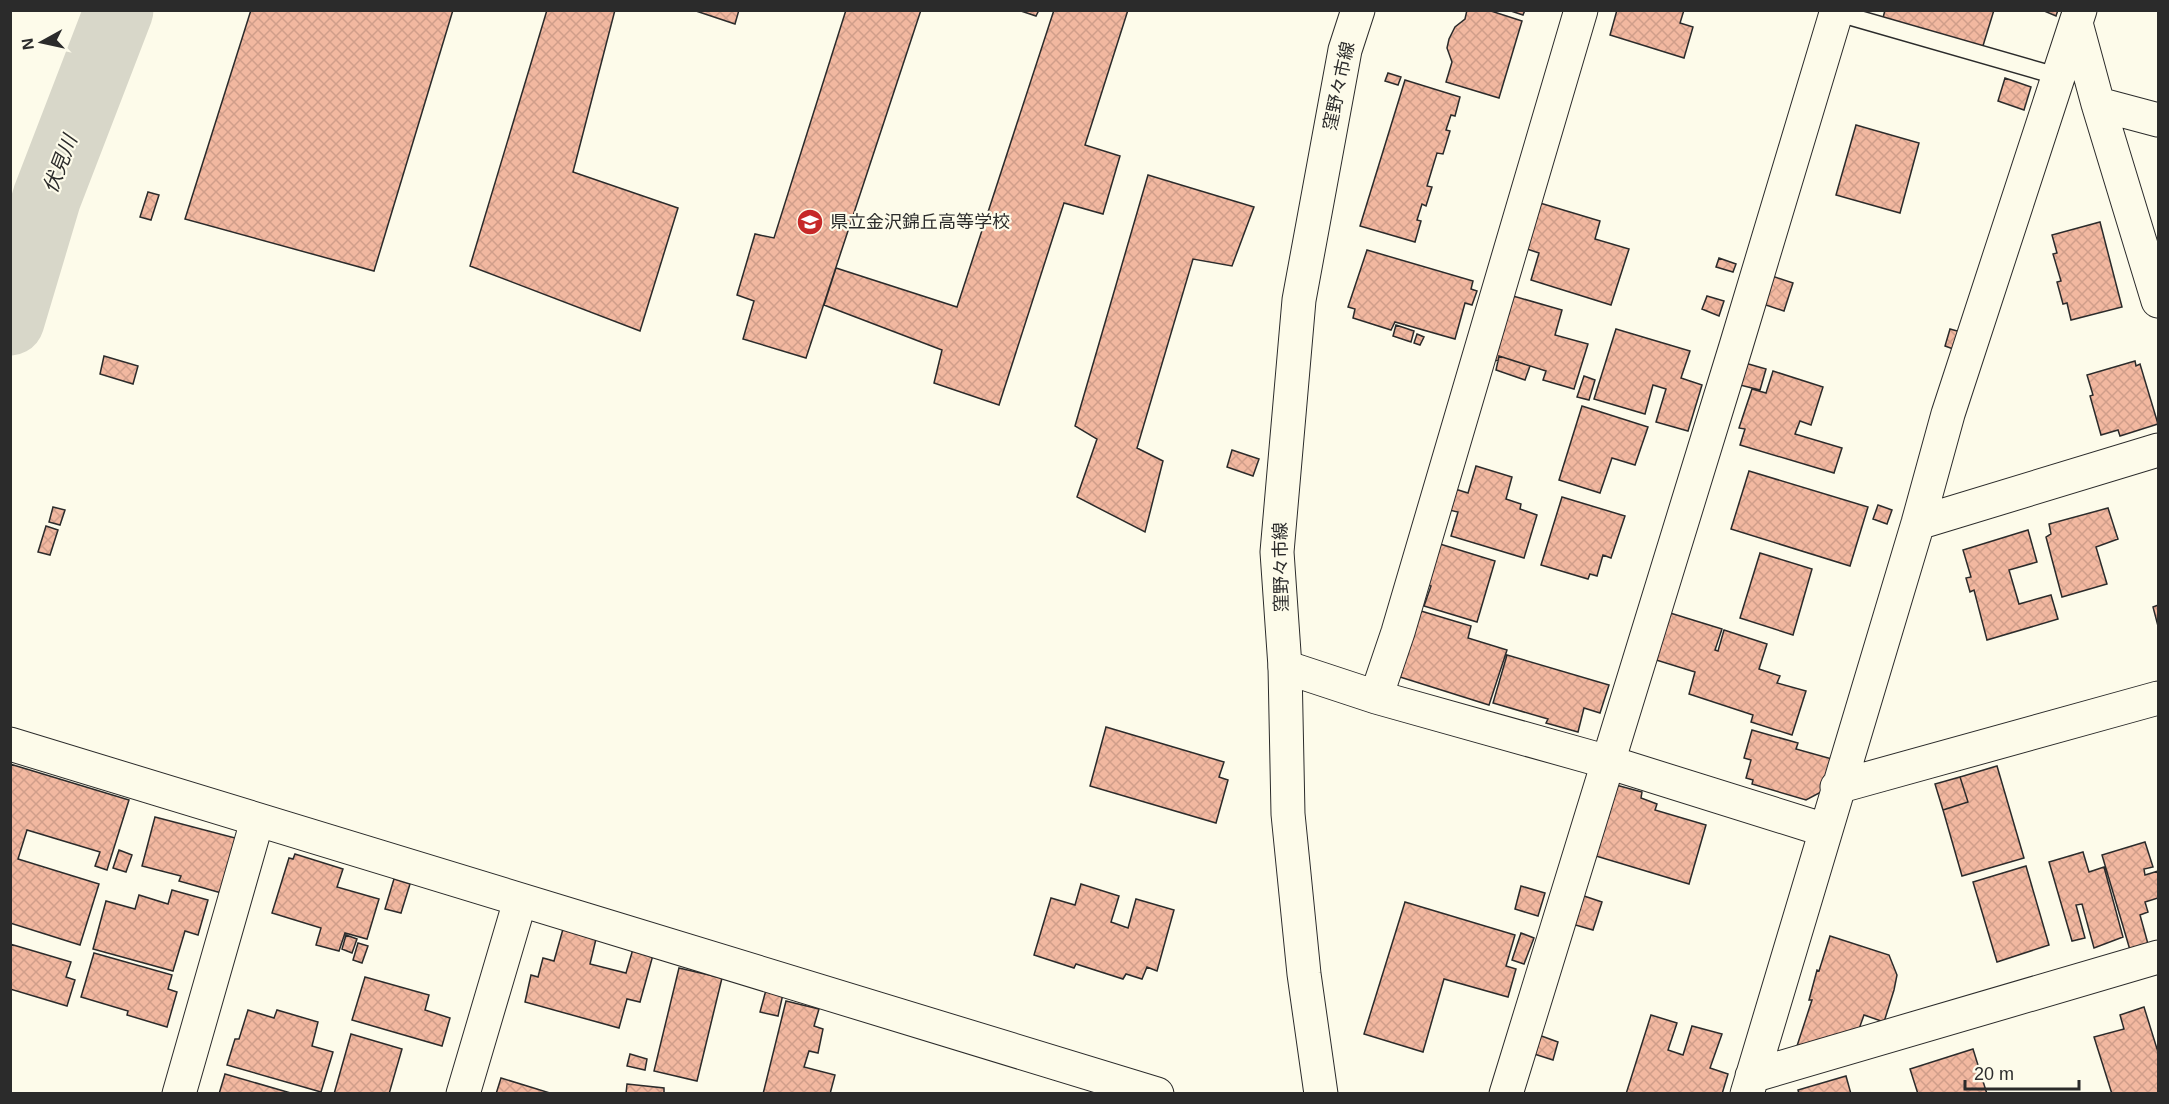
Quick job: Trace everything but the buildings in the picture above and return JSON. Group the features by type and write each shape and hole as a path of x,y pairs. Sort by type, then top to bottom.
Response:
{"street":[{"name":"窪野々市線","path":"1321,1094 1304,974 1288,814 1285,667 1277,552 1299,300 1345,50 1358,10"},
{"path":"1376,697 1405,610 1581,10"},
{"path":"1506,1094 1736,346 1834,11"},
{"path":"1750,1085 1837,787 1918,523 1948,414 2078,17"},
{"path":"2078,17 2098,104 2158,301"},
{"path":"2098,104 2158,120"},
{"path":"1918,523 2158,450"},
{"path":"1285,667 1376,697 1608,762 1825,830"},
{"path":"1837,787 2158,698"},
{"path":"10,744 1157,1093"},
{"path":"179,1094 257,821"},
{"path":"463,1094 520,901"},
{"path":"1750,1085 2158,957"}],"lane":[{"path":"1834,11 2057,76"}],"waterway":[{"name":"伏見川","path":"10,321 47,197 119,10"}],"place":[{"name":"県立金沢錦丘高等学校","path":"810,222"}]}
